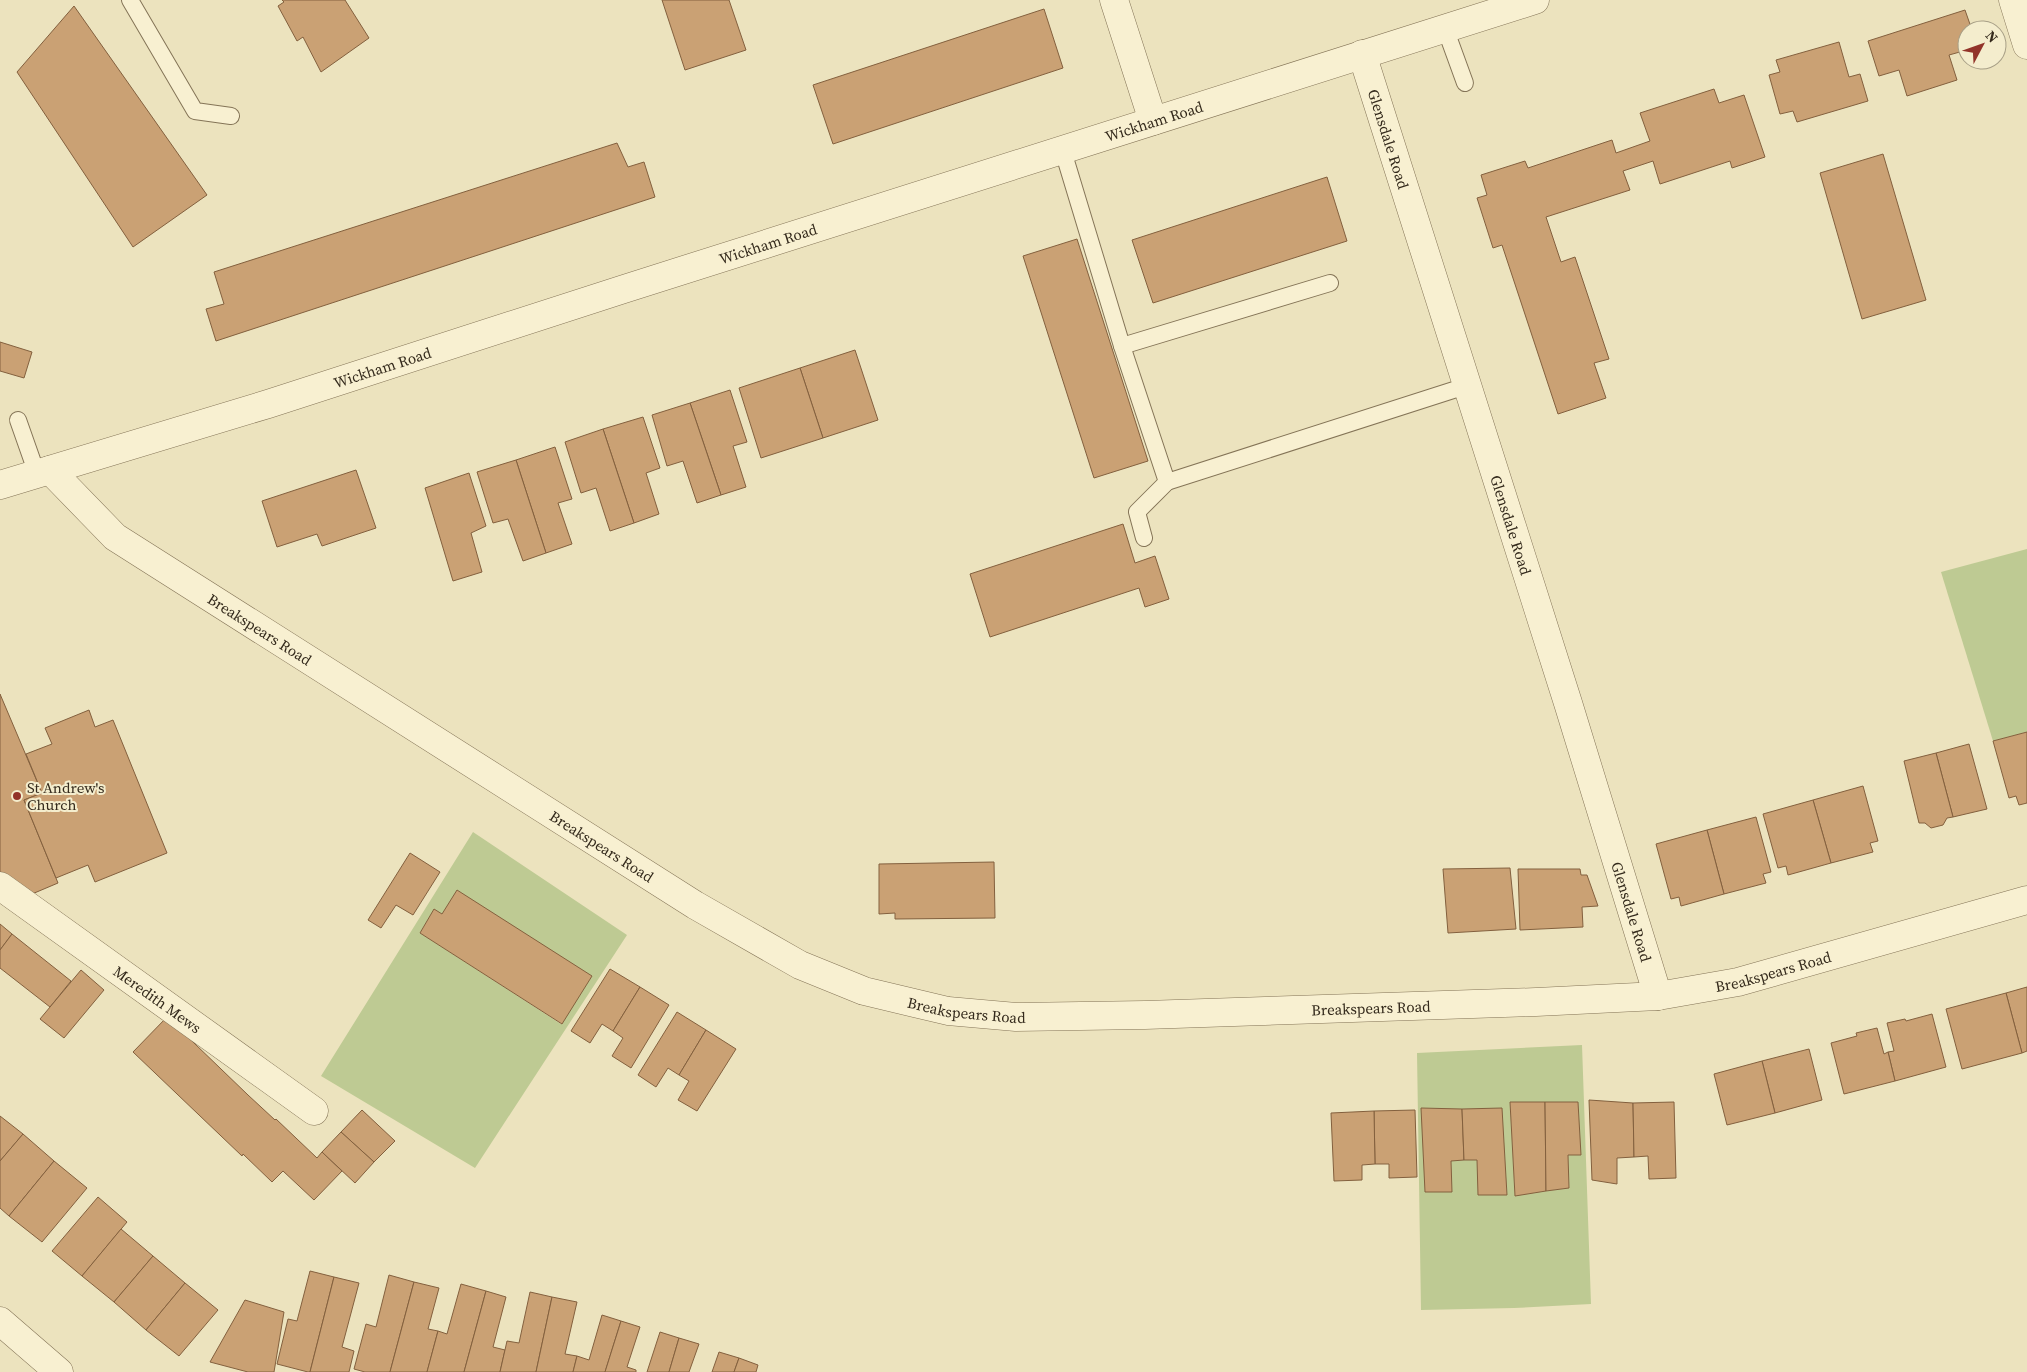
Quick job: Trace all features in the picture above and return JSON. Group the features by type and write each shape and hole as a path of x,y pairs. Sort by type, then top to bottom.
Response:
{"street":[{"path":"1114,0 1153,121"},
{"name":"Wickham Road","path":"0,485 268,404 1535,0"},
{"path":"2013,0 2027,45"},
{"name":"Glensdale Road","path":"1362,54 1568,703 1658,996"},
{"name":"Breakspears Road","path":"44,472 115,537 694,905 800,965 864,991 948,1011 1016,1017 1154,1015 1658,996 1738,982 2027,900"},
{"name":"Meredith Mews","path":"0,886 314,1111"},
{"path":"0,1322 59,1372"}],"lane":[{"path":"130,0 194,111 231,116"},
{"path":"1445,28 1465,83"},
{"path":"1062,151 1166,482"},
{"path":"1122,346 1330,283"},
{"path":"1144,538 1137,512 1166,482 1466,386"},
{"path":"18,420 44,472"}],"green space":[{"path":"2027,549 2027,732 1993,741 1941,572"},
{"path":"473,832 627,935 475,1168 321,1076","holes":["434,910 592,976 561,1024 420,933"]},
{"path":"1582,1045 1591,1304 1421,1310 1417,1053","holes":["1510,1102 1578,1102 1580,1155 1568,1155 1569,1188 1515,1195"]}],"building":[{"path":"282,0 345,0 369,38 321,72 303,37 297,41 278,6 284,2"},
{"path":"662,0 729,0 746,50 685,70"},
{"path":"74,6 207,195 133,247 17,72"},
{"path":"1044,9 1063,68 833,144 813,85"},
{"path":"1965,10 1968,20 1957,20 1957,53 1949,55 1957,80 1907,96 1899,70 1879,76 1868,41"},
{"path":"1839,42 1849,77 1860,74 1868,101 1797,122 1793,111 1780,114 1769,75 1780,72 1776,60"},
{"path":"1714,89 1719,103 1744,95 1765,157 1732,168 1730,161 1660,184 1653,161 1623,171 1630,190 1546,217 1561,262 1575,257 1609,359 1594,363 1606,398 1558,414 1502,245 1493,248 1477,198 1487,195 1481,175 1525,161 1528,168 1612,140 1616,153 1650,141 1640,113"},
{"path":"617,143 628,167 644,162 655,197 216,341 206,309 224,304 214,272"},
{"path":"1883,154 1926,300 1862,319 1820,173"},
{"path":"1327,177 1347,241 1153,303 1132,240"},
{"path":"1077,239 1148,461 1094,478 1023,256"},
{"path":"0,342 32,352 24,378 0,371"},
{"path":"855,350 878,420 823,438 800,368"},
{"path":"800,368 823,438 761,458 739,388"},
{"path":"730,390 747,442 733,446 746,487 721,495 690,403"},
{"path":"690,403 721,495 697,503 683,461 667,466 652,415"},
{"path":"643,417 660,468 646,473 659,514 634,523 603,429"},
{"path":"603,429 634,523 610,531 596,488 581,493 565,442"},
{"path":"555,447 572,499 558,503 572,544 546,553 516,460"},
{"path":"516,460 546,553 523,561 508,519 493,523 477,472"},
{"path":"356,470 376,528 322,546 317,534 277,547 262,501"},
{"path":"469,473 486,526 471,533 482,572 453,581 425,488"},
{"path":"1123,524 1135,563 1155,556 1169,599 1145,607 1139,588 990,637 970,574"},
{"name":"St Andrew's Church","path":"0,694 42,793 24,800 58,883 32,894 0,876"},
{"path":"89,710 95,727 113,720 167,853 95,882 88,865 56,878 24,800 42,793 26,754 52,744 45,728"},
{"path":"2027,732 2027,803 2019,805 2016,796 2009,798 1993,741"},
{"path":"1969,744 1987,809 1953,817 1936,753"},
{"path":"1936,753 1953,817 1947,818 1943,825 1931,828 1925,823 1919,823 1904,761"},
{"path":"1863,786 1878,841 1870,843 1873,852 1831,863 1813,800"},
{"path":"1813,800 1831,863 1788,875 1786,866 1778,868 1763,814"},
{"path":"1756,817 1771,872 1763,874 1766,883 1724,894 1707,830"},
{"path":"1707,830 1724,894 1681,906 1679,897 1671,899 1656,844"},
{"path":"410,853 440,872 413,915 396,905 381,928 368,920"},
{"path":"994,862 995,918 895,919 895,913 879,914 879,864"},
{"path":"1510,868 1516,929 1448,933 1443,869"},
{"path":"1518,869 1580,869 1581,875 1587,875 1598,906 1582,907 1583,927 1520,930"},
{"path":"457,890 592,976 562,1024 420,933 434,909 442,914"},
{"path":"0,924 12,934 0,950"},
{"path":"12,934 71,981 50,1007 0,968 0,950"},
{"path":"610,969 640,987 613,1031 602,1024 590,1043 571,1031"},
{"path":"81,970 104,990 64,1038 40,1019"},
{"path":"640,987 669,1005 631,1068 612,1056 623,1038 613,1031"},
{"path":"2027,987 2027,1051 2022,1053 2006,993"},
{"path":"2006,993 2022,1053 1962,1069 1946,1009"},
{"path":"677,1012 706,1030 679,1075 668,1068 656,1087 638,1075"},
{"path":"1932,1014 1946,1067 1895,1081 1888,1052 1894,1051 1887,1023 1905,1019 1906,1021"},
{"path":"167,1017 317,1158 322,1152 342,1171 314,1200 283,1171 272,1182 243,1154 242,1156 133,1052"},
{"path":"1877,1028 1884,1054 1888,1052 1895,1081 1844,1094 1831,1043 1857,1036 1856,1033"},
{"path":"706,1030 736,1049 697,1111 678,1100 689,1081 679,1075"},
{"path":"1809,1049 1822,1100 1775,1113 1762,1061"},
{"path":"1762,1061 1775,1113 1727,1125 1714,1074"},
{"path":"1589,1100 1633,1103 1634,1157 1617,1158 1617,1184 1592,1180"},
{"path":"1510,1102 1545,1102 1546,1191 1515,1196"},
{"path":"1545,1102 1578,1102 1581,1155 1568,1155 1569,1188 1546,1191"},
{"path":"1674,1102 1676,1178 1649,1179 1648,1156 1634,1157 1633,1103"},
{"path":"1421,1108 1462,1109 1464,1160 1451,1161 1452,1192 1425,1192"},
{"path":"1502,1108 1507,1195 1478,1195 1477,1160 1464,1160 1462,1109"},
{"path":"362,1110 395,1141 374,1162 341,1132"},
{"path":"1415,1110 1417,1177 1389,1178 1389,1164 1375,1164 1374,1111"},
{"path":"1374,1111 1375,1164 1362,1165 1362,1180 1334,1181 1331,1113"},
{"path":"0,1116 23,1134 0,1161"},
{"path":"341,1132 374,1162 355,1183 322,1152"},
{"path":"23,1134 54,1161 9,1216 0,1208 0,1161"},
{"path":"54,1161 87,1188 42,1242 9,1216"},
{"path":"98,1197 127,1222 82,1276 52,1251"},
{"path":"121,1229 153,1256 114,1302 82,1276"},
{"path":"153,1256 185,1283 146,1330 114,1302"},
{"path":"310,1271 334,1277 310,1372 308,1372 277,1364 288,1319 297,1321"},
{"path":"389,1275 414,1282 390,1372 365,1372 354,1369 366,1324 376,1327"},
{"path":"334,1277 359,1283 342,1347 354,1351 349,1372 310,1372"},
{"path":"414,1282 439,1288 428,1329 438,1331 427,1372 390,1372"},
{"path":"185,1283 218,1310 179,1356 146,1330"},
{"path":"461,1284 486,1291 464,1372 427,1372 438,1331 447,1334"},
{"path":"486,1291 506,1297 493,1347 505,1350 500,1372 464,1372"},
{"path":"530,1292 552,1297 536,1372 500,1372 507,1341 519,1343"},
{"path":"552,1297 577,1302 565,1354 577,1356 573,1372 536,1372"},
{"path":"245,1300 284,1312 274,1372 248,1372 210,1362"},
{"path":"602,1315 621,1321 605,1372 573,1372 577,1356 589,1360"},
{"path":"621,1321 640,1327 627,1367 636,1370 636,1372 605,1372"},
{"path":"660,1332 679,1338 669,1372 647,1372"},
{"path":"679,1338 699,1344 689,1372 669,1372"},
{"path":"719,1352 739,1358 734,1372 712,1372"},
{"path":"739,1358 758,1365 756,1372 734,1372"}],"place":[{"name":"St Andrew's Church","path":"17,796"}]}
